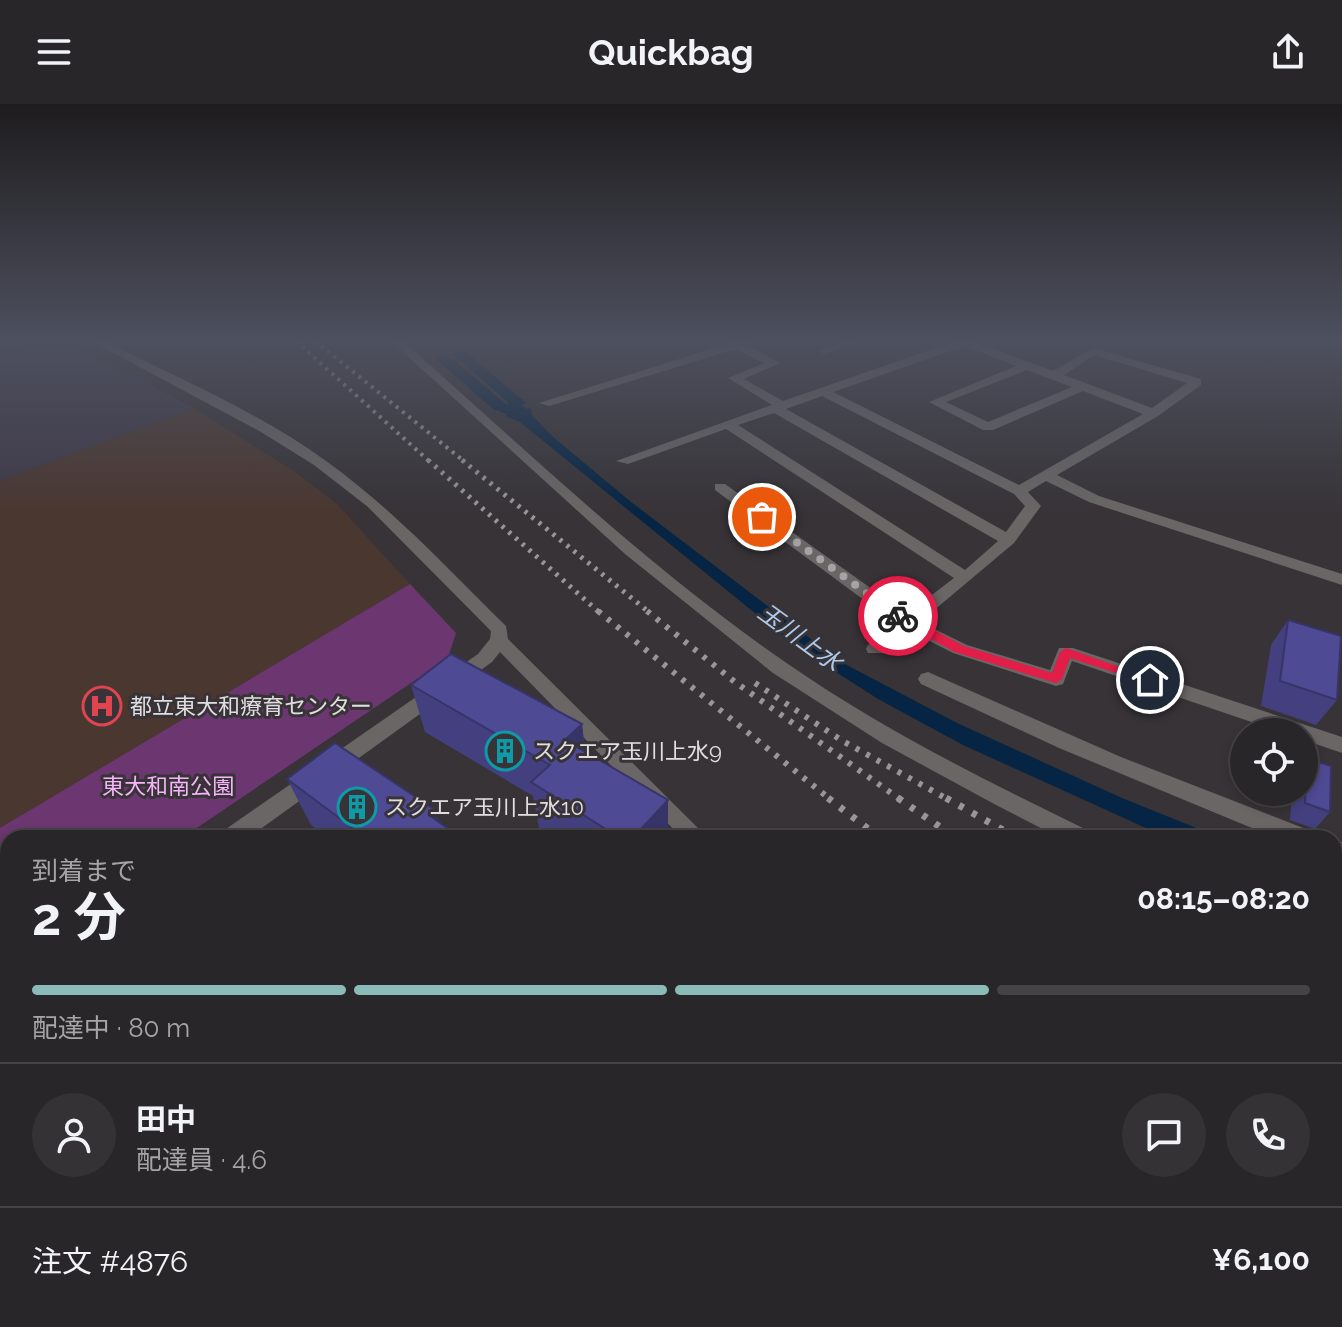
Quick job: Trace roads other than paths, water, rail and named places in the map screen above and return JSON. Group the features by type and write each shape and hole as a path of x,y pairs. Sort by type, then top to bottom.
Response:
{"street":[{"path":"207,398 254,422 319,462 373,504 500,630 499,640 485,658 242,830"},
{"path":"460,398 657,575 779,667 894,739 1066,830"},
{"path":"545,403 561,398"},
{"path":"766,398 1008,540"},
{"path":"623,461 809,398"},
{"path":"835,398 1019,491 1033,506 1028,518 1008,540 875,649"},
{"path":"945,398 935,402 988,427 1056,398"},
{"path":"1112,398 1153,413"},
{"path":"1019,491 1174,398"},
{"path":"727,424 963,576"},
{"path":"1047,476 1094,499 1342,580"},
{"path":"720,487 906,622 960,649 1056,679 1066,652 1342,745"},
{"path":"499,640 689,830"},
{"path":"928,679 1022,725 1141,776 1282,830"}],"water":[{"name":"玉川上水","path":"481,398 499,398 509,403 503,398 521,398 526,403 521,405 531,408 532,415 552,436 631,502 841,662 957,723 1122,798 1201,830 1150,830 963,745 878,699 794,645 520,422 493,409"}],"railway":[{"path":"359,398 430,462"},
{"path":"386,398 465,462"},
{"path":"428,460 600,613"},
{"path":"462,460 650,613"},
{"path":"598,611 831,800"},
{"path":"647,611 735,682 901,800"},
{"path":"755,683 841,740 949,800"},
{"path":"828,798 870,830"},
{"path":"898,798 944,830"},
{"path":"946,798 1003,830"}],"place":[{"name":"都立東大和療育センター","path":"102,706"},
{"name":"スクエア玉川上水9","path":"505,751"},
{"name":"スクエア玉川上水10","path":"357,807"}],"park label":[{"name":"東大和南公園","path":"168,786"}]}
